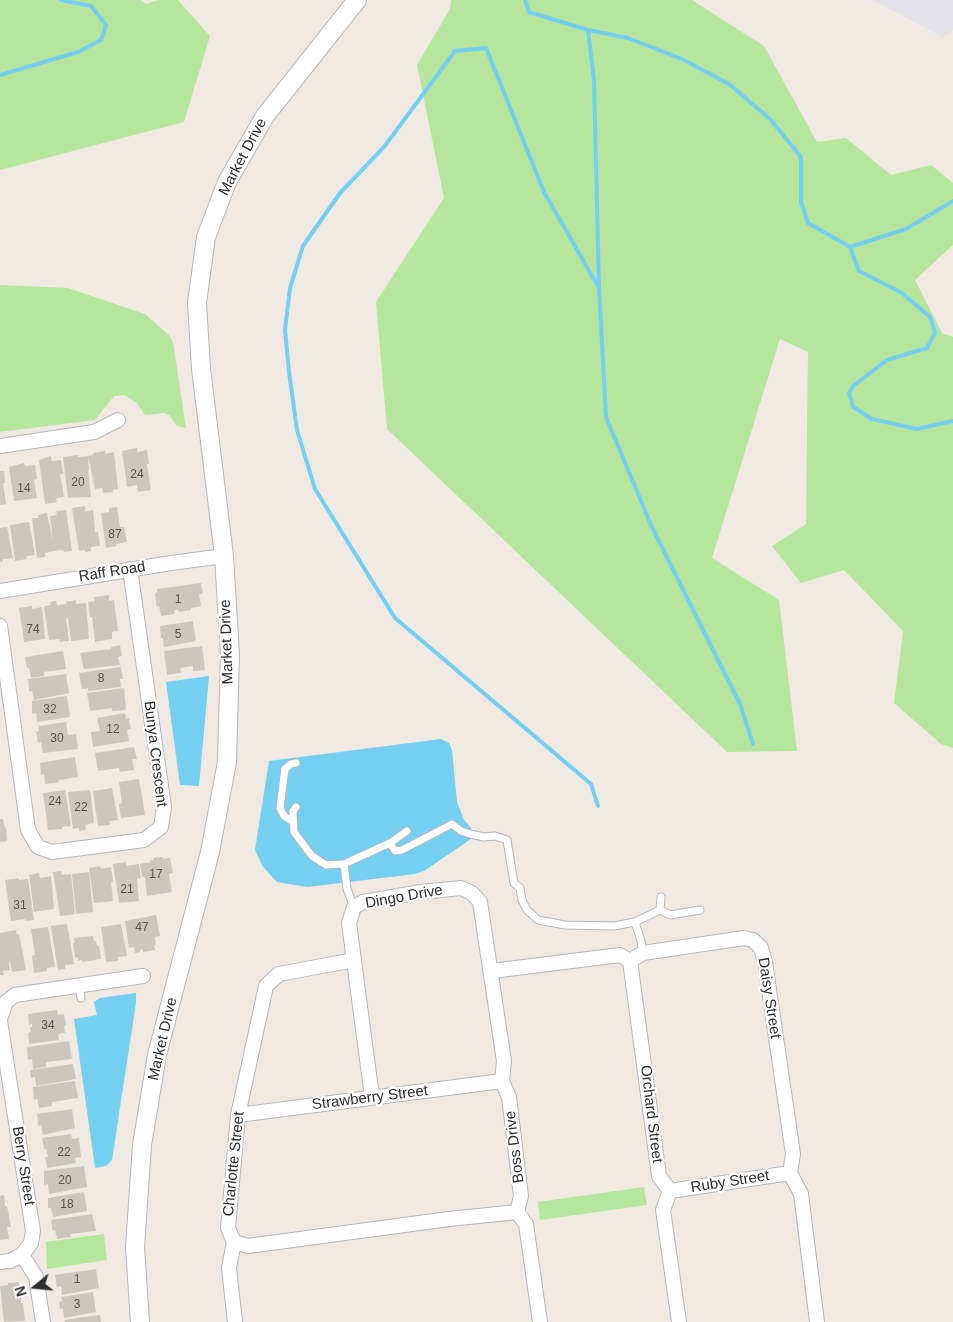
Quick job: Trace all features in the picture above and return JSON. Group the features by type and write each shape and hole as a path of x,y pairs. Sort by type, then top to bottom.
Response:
{"street":[{"name":"Market Drive","path":"140,1322 135,1247 144,1136 157,1055 210,852 227,762 230,655 224,556 201,369 198,304 206,237 227,182 265,116 336,24 358,0"},
{"path":"0,446 94,432 118,420"},
{"name":"Raff Road","path":"0,591 224,556"},
{"name":"Bunya Crescent","path":"0,626 28,830 38,847 52,852 144,840 160,827 164,807 130,570"},
{"name":"Dingo Drive","path":"372,1096 349,923 354,907 364,902 461,888 472,893 480,902 492,971"},
{"name":"Daisy Street","path":"630,961 643,953 744,938 753,940 761,948 793,1154 790,1173"},
{"path":"492,971 620,955 630,961"},
{"name":"Charlotte Street","path":"234,1242 228,1228 238,1115 266,986 280,974 354,960"},
{"name":"Orchard Street","path":"630,961 659,1176 670,1192"},
{"name":"Boss Drive","path":"492,971 504,1061 502,1081 509,1097 521,1196 517,1212"},
{"name":"Berry Street","path":"22,1255 31,1243 33,1232 0,1020 6,1002 15,995 80,992 143,976"},
{"name":"Strawberry Street","path":"238,1115 372,1096 502,1081"},
{"path":"790,1173 801,1194 817,1322"},
{"name":"Ruby Street","path":"670,1192 790,1173"},
{"path":"670,1192 663,1210 680,1322"},
{"path":"235,1322 229,1268 234,1242 248,1246 449,1219 517,1212 526,1224 540,1322"},
{"path":"0,1262 10,1261 22,1255 36,1277 43,1322"}],"lane":[{"path":"292,821 284,816 280,808 285,770 291,764 296,763"},
{"path":"296,807 293,811 292,821 294,832 312,856 326,864 344,864 390,843 407,831"},
{"path":"390,843 395,851 402,850 452,824 460,831 470,834 484,837 495,836 507,840 514,883 520,888 522,900 527,910 538,920 565,925 614,926 635,922 660,910"},
{"path":"344,864 347,889 354,907"},
{"path":"660,910 661,897"},
{"path":"660,910 670,915 700,910"},
{"path":"635,922 643,953"}],"shaded area":[{"path":"872,0 953,0 953,30 943,37"}],"green space":[{"path":"0,0 141,0 146,4 159,0 178,0 210,36 184,122 0,170"},
{"path":"451,0 692,0 764,46 817,142 846,138 891,175 931,165 953,183 953,245 915,280 942,333 953,337 953,748 941,744 894,703 903,631 844,570 801,583 772,546 806,524 808,352 780,339 712,558 779,600 797,751 727,752 387,429 376,302 444,198 417,65 450,9"},
{"path":"0,285 68,288 145,314 169,335 173,342 186,428 177,426 169,415 164,413 145,415 137,403 125,395 114,396 95,420 0,432"},
{"path":"644,1187 647,1205 540,1220 538,1202"},
{"path":"104,1234 107,1260 47,1269 46,1242"}],"water":[{"path":"209,676 199,786 180,785 166,682"},
{"path":"441,739 449,743 452,750 457,802 464,820 471,828 474,837 424,871 415,874 307,887 277,882 263,867 255,850 269,761"},
{"path":"136,993 112,1160 106,1166 95,1168 74,1019 97,1015 94,1002 100,998"}],"building":[{"path":"137,448 137,452 147,450 151,490 138,492 137,485 127,487 122,451"},
{"path":"105,451 105,454 114,452 118,489 113,490 113,492 103,493 102,488 95,489 88,456"},
{"path":"78,455 78,457 88,456 91,497 68,498 63,457"},
{"path":"51,456 52,461 61,460 63,474 60,474 64,497 56,498 57,502 45,504 39,460"},
{"path":"24,463 25,466 35,465 37,479 34,480 37,498 14,501 9,467"},
{"path":"0,471 4,471 5,483 3,483 6,504 0,505"},
{"path":"85,506 85,511 93,510 95,532 98,532 100,546 91,547 91,551 85,552 85,550 79,551 72,508"},
{"path":"117,507 120,527 124,527 127,542 106,548 101,513 109,512 109,508"},
{"path":"66,510 72,551 54,551 45,553 45,557 37,558 32,518 38,518 38,515 47,513 53,541 50,516 57,515 56,511"},
{"path":"29,522 35,555 26,556 27,559 15,561 10,525"},
{"path":"7,527 13,558 3,559 3,562 0,562 0,528"},
{"path":"201,583 203,594 199,594 201,606 179,612 179,610 174,610 175,614 161,616 155,594 157,589"},
{"path":"109,595 109,601 114,600 118,631 112,632 112,639 95,642 88,602 95,601 94,597"},
{"path":"76,600 76,604 86,603 89,639 71,641 68,618 66,619 69,641 49,640 44,606 51,605 50,602 56,601 57,605 66,604 68,612 66,602"},
{"path":"32,606 32,609 42,607 45,639 24,642 19,608"},
{"path":"193,621 196,641 164,647 160,626"},
{"path":"120,645 122,656 118,657 120,665 84,669 80,653 111,649 111,647"},
{"path":"202,646 205,670 193,671 193,666 180,668 181,673 167,675 164,651"},
{"path":"63,651 66,669 44,672 44,676 31,678 25,657"},
{"path":"121,667 123,679 120,679 121,687 88,691 88,688 82,689 79,673"},
{"path":"66,674 69,693 34,700 32,691 29,692 28,679"},
{"path":"124,688 126,710 112,711 112,708 90,711 87,693"},
{"path":"67,696 70,717 37,722 36,713 32,714 32,701"},
{"path":"125,713 126,719 129,718 131,729 127,730 129,741 93,747 91,732 100,731 97,718"},
{"path":"66,722 68,735 76,734 78,749 43,753 41,742 38,743 36,732 39,731 38,726"},
{"path":"134,747 137,759 132,759 134,770 120,772 119,768 98,771 95,753"},
{"path":"75,757 78,777 45,784 44,774 41,775 40,763"},
{"path":"139,779 145,815 121,818 119,804 122,803 119,782"},
{"path":"112,788 118,820 109,821 110,825 98,826 93,791"},
{"path":"65,790 71,826 48,830 43,793"},
{"path":"90,790 94,823 85,825 86,830 79,831 79,828 73,829 68,792"},
{"path":"0,819 3,819 6,828 7,841 0,842"},
{"path":"163,857 163,859 170,858 173,873 169,874 172,892 147,896 145,877 142,877 140,864 150,862 153,858"},
{"path":"126,862 127,866 139,864 141,878 137,879 139,901 119,903 113,864"},
{"path":"100,866 101,869 111,867 113,901 94,903 89,868"},
{"path":"61,871 62,875 71,874 75,914 60,916 53,872"},
{"path":"89,872 93,912 76,914 72,874"},
{"path":"39,873 40,878 51,876 54,909 34,912 29,875"},
{"path":"19,878 19,880 28,879 34,920 11,921 5,880"},
{"path":"156,915 160,936 155,937 155,950 143,952 143,949 135,953 134,947 129,948 125,921"},
{"path":"67,924 74,964 65,965 65,969 58,970 51,926"},
{"path":"121,924 127,956 118,957 118,961 106,962 101,927"},
{"path":"48,927 55,967 47,968 47,971 34,973 32,956 35,955 31,929"},
{"path":"16,930 17,935 19,934 26,970 12,972 9,962 10,970 3,971 4,975 0,975 0,933"},
{"path":"93,936 97,946 99,946 101,959 78,961 78,957 75,958 74,938"},
{"path":"57,1010 58,1015 64,1014 65,1033 58,1034 59,1040 29,1044 28,1033 31,1032 30,1027 32,1027 32,1024 29,1025 28,1014"},
{"path":"69,1041 72,1059 46,1062 46,1067 33,1069 32,1059 28,1060 27,1047"},
{"path":"73,1064 76,1079 36,1086 35,1077 31,1078 30,1070"},
{"path":"75,1081 78,1098 52,1102 52,1106 39,1108 37,1099 34,1100 33,1087"},
{"path":"72,1109 75,1128 43,1135 41,1125 38,1126 37,1114"},
{"path":"71,1134 72,1139 79,1138 81,1157 75,1158 76,1163 47,1168 45,1157 48,1157 42,1138"},
{"path":"84,1166 87,1187 49,1194 48,1184 44,1185 44,1171"},
{"path":"84,1192 87,1211 53,1217 51,1208 48,1208 48,1198"},
{"path":"4,1195 11,1227 7,1227 9,1239 0,1240 0,1196"},
{"path":"92,1214 96,1231 70,1234 71,1237 57,1239 51,1220"},
{"path":"96,1269 99,1288 62,1295 61,1286 57,1287 55,1275"},
{"path":"19,1282 25,1321 4,1322 0,1286"},
{"path":"93,1292 96,1312 64,1318 63,1308 60,1309 59,1302 62,1301 61,1297"},
{"path":"100,1315 101,1322 65,1322 64,1320"}],"waterway":[{"path":"0,75 78,52 101,40 106,25 91,6 61,0"},
{"path":"525,0 529,12 588,30 628,38 682,59 729,84 770,119 801,157 801,202 808,223 850,247 906,229 953,201"},
{"path":"588,30 594,80 599,288 606,417 651,525 740,704 753,744"},
{"path":"598,806 591,784 395,618 315,489 297,430 285,330 290,288 303,246 340,193 384,147 455,51 486,48 544,192 599,288"},
{"path":"850,247 859,271 902,293 930,317 935,333 927,348 887,360 853,386 849,393 853,407 872,419 917,429 953,421"}]}
